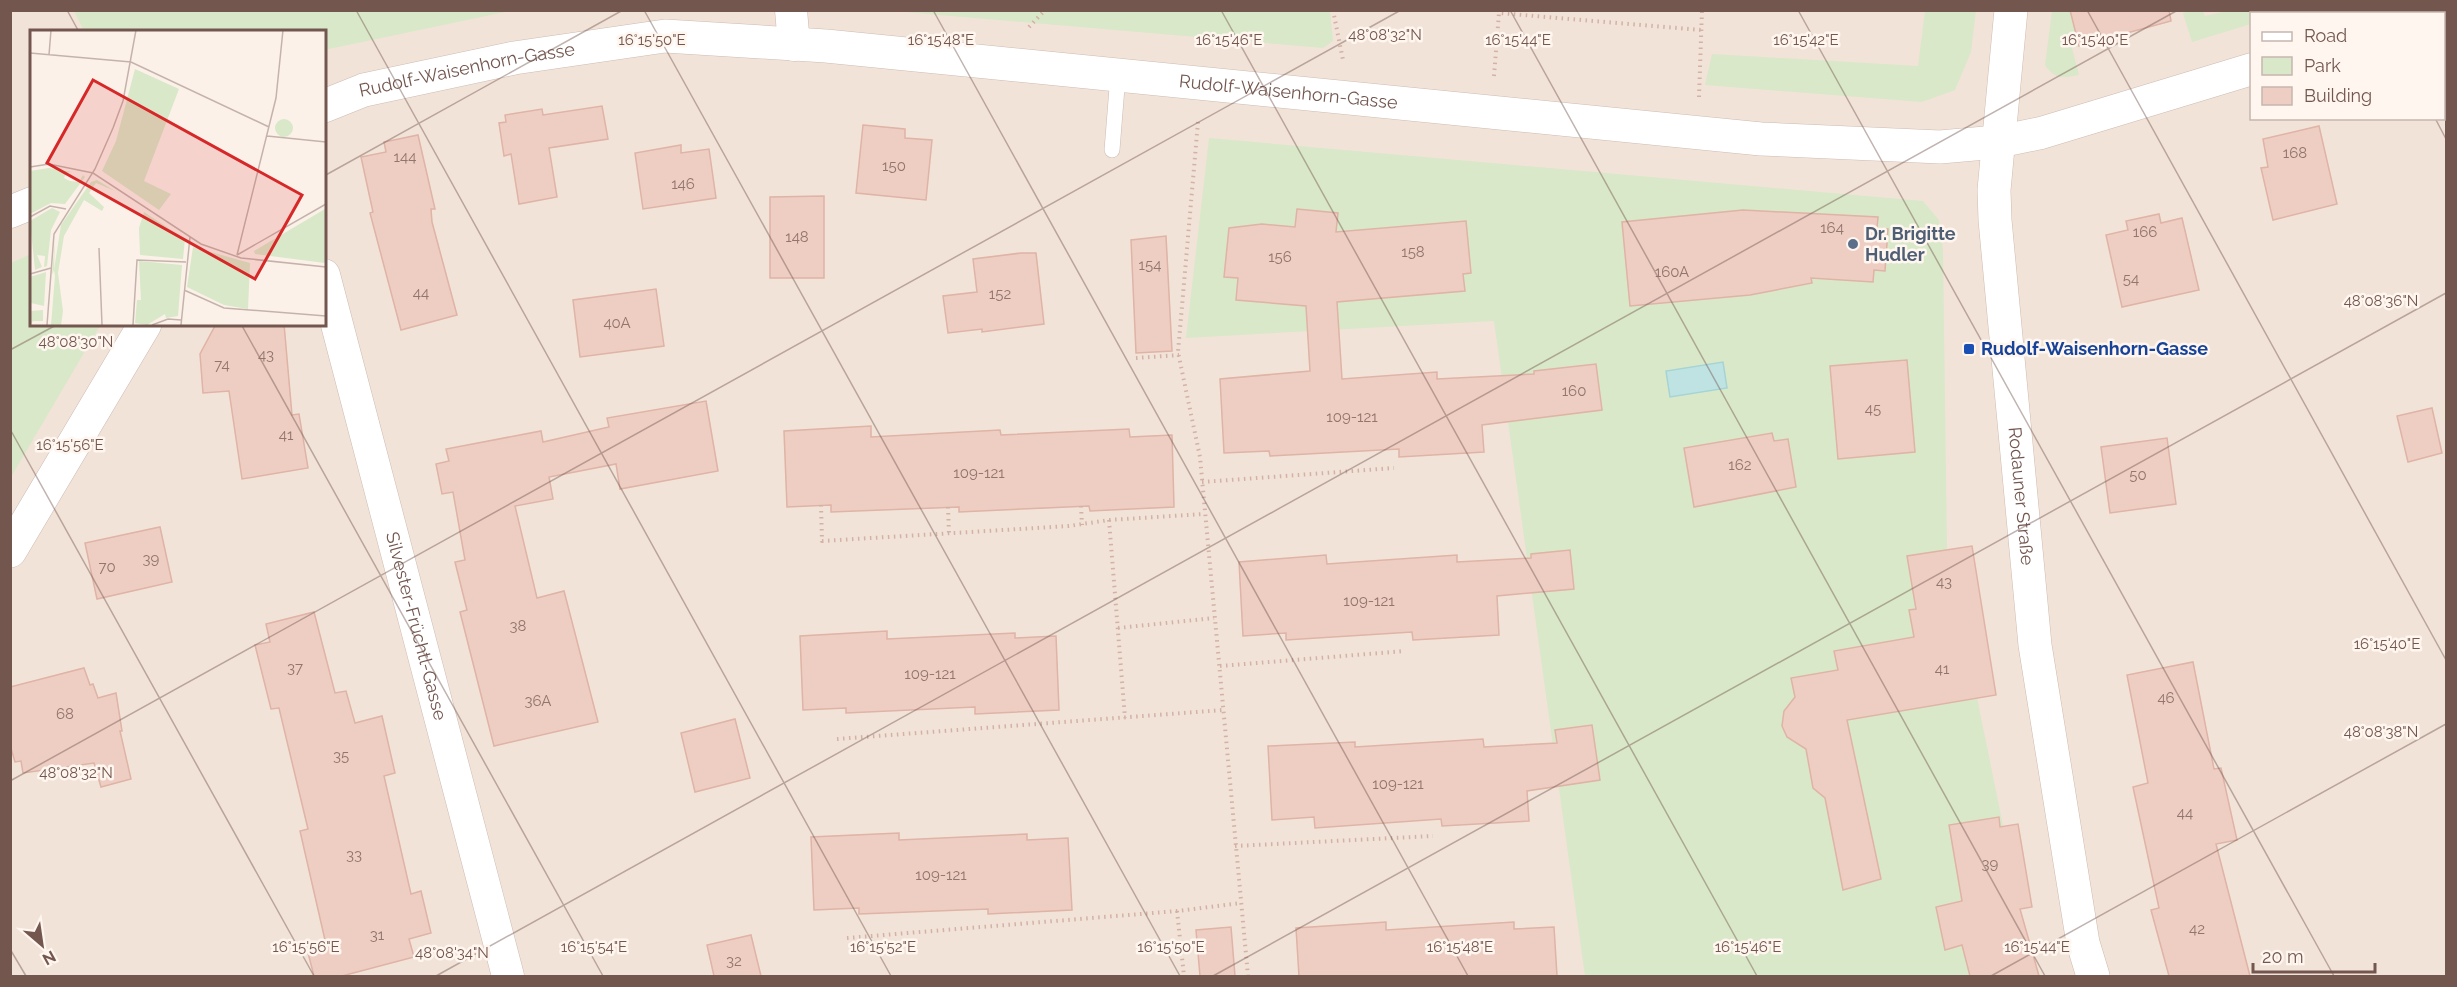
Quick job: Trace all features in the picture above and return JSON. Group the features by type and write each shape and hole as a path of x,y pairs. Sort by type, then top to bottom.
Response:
{"street":[{"path":"791,10 794,45"},
{"name":"Rodauner Straße","path":"2011,10 1997,142 1995,219 2035,645 2083,944 2093,976"},
{"name":"Rudolf-Waisenhorn-Gasse","path":"326,105 364,90 514,58 665,36 794,45 1202,82 1698,134 1940,147 1997,142 2041,133 2250,70"},
{"path":"10,212 30,204"},
{"name":"Silvester-Früchtl-Gasse","path":"326,283 508,976"},
{"path":"10,551 144,326"}],"lane":[{"path":"1112,150 1118,75"}],"path":[{"path":"1334,10 1350,99"},
{"path":"1698,134 1702,10"},
{"path":"1491,113 1499,13 1701,30"},
{"path":"1202,82 1179,355 1192,414 1202,482 1248,976"},
{"path":"1136,358 1179,355"},
{"path":"1202,482 1394,468"},
{"path":"821,505 822,541 1082,525 1109,520 1204,514"},
{"path":"948,507 949,534"},
{"path":"1081,507 1082,525"},
{"path":"1109,520 1125,718"},
{"path":"1118,628 1214,618"},
{"path":"1220,666 1405,651"},
{"path":"837,739 1223,710"},
{"path":"1235,846 1432,836"},
{"path":"847,938 1177,911 1240,903"},
{"path":"1177,911 1184,976"}],"shaded area":[{"path":"11,11 2446,11 2446,976 11,976"}],"green space":[{"path":"2192,10 2203,11 2205,16 2226,11 2295,11 2250,12 2250,24 2192,42 2183,13"},
{"path":"74,11 510,11 326,50 326,30 84,30"},
{"path":"893,11 1330,11 1333,41 1323,48"},
{"path":"1925,11 1976,11 1971,52 1955,90 1922,102 1705,85 1712,54 1918,66"},
{"path":"2052,11 2076,11 2074,26 2079,46 2072,48 2079,75 2056,76 2045,65"},
{"path":"1209,138 1923,201 1939,220 1943,250 1947,550 2020,909 2040,976 1585,976 1494,321 1186,338"},
{"path":"30,254 30,326 100,326 11,477 11,263"}],"water":[{"path":"1723,362 1727,388 1670,397 1666,371"}],"building":[{"path":"2070,10 2169,10 2171,21 2079,46"},
{"path":"602,106 608,139 549,148 557,197 519,204 511,154 504,156 499,123 506,122 505,115 542,109 543,115"},
{"path":"863,125 905,129 905,138 932,140 926,200 856,193"},
{"path":"2319,126 2337,204 2273,220 2261,168 2268,167 2263,139"},
{"path":"418,135 435,209 431,209 432,222 457,315 401,330 370,213 373,212 361,157 386,152 384,142"},
{"path":"681,145 681,153 709,149 716,198 643,209 635,153"},
{"path":"824,196 824,278 770,278 770,197"},
{"path":"1297,209 1338,213 1336,232 1466,221 1471,273 1463,274 1465,291 1337,302 1342,379 1437,372 1437,379 1534,374 1534,371 1596,364 1602,410 1482,425 1484,452 1399,457 1399,449 1270,456 1269,451 1224,453 1220,379 1310,371 1306,306 1236,300 1238,278 1224,277 1229,228 1262,224 1295,227"},
{"path":"1743,210 1878,217 1877,228 1888,229 1885,271 1874,270 1873,282 1811,278 1812,283 1750,295 1630,306 1622,222"},
{"path":"2159,214 2161,223 2182,218 2199,290 2122,307 2106,235 2128,230 2126,221"},
{"path":"1166,236 1172,351 1136,353 1131,240"},
{"path":"1036,253 1044,324 982,332 982,329 948,333 943,296 977,292 973,259"},
{"path":"656,289 664,346 580,357 573,300"},
{"path":"215,326 284,326 292,415 299,414 308,468 242,479 229,391 203,393 200,354"},
{"path":"1907,360 1915,452 1838,459 1830,366"},
{"path":"706,401 718,471 620,489 616,464 549,477 553,499 515,506 537,598 564,591 598,722 494,746 460,612 467,610 455,562 465,560 453,492 442,494 436,464 449,461 446,449 541,431 543,442 609,427 607,418"},
{"path":"2432,408 2442,453 2408,462 2397,416"},
{"path":"871,426 871,437 1000,430 1001,435 1129,429 1130,437 1172,435 1174,507 1090,511 1089,506 959,512 959,507 831,512 831,505 787,507 784,431"},
{"path":"1772,433 1774,441 1788,439 1796,487 1694,507 1684,448"},
{"path":"2167,438 2176,504 2110,513 2101,447"},
{"path":"160,527 172,582 97,599 85,543"},
{"path":"1972,546 1996,695 1847,720 1881,879 1843,890 1825,798 1813,788 1806,749 1787,737 1782,726 1784,711 1795,697 1791,678 1838,670 1834,651 1914,637 1909,610 1916,609 1907,556"},
{"path":"1570,550 1574,589 1497,596 1499,635 1413,640 1412,632 1286,640 1286,633 1243,636 1239,562 1326,555 1327,564 1457,555 1457,562 1531,558 1531,554"},
{"path":"314,612 335,693 346,691 355,723 382,716 395,773 384,776 411,894 421,891 431,933 409,939 414,957 342,976 314,976 306,945 325,940 300,831 308,829 279,708 271,709 255,645 270,642 266,624"},
{"path":"887,631 887,639 1015,633 1015,638 1056,636 1059,710 975,714 975,707 846,713 846,708 803,710 800,636"},
{"path":"2193,662 2214,769 2221,768 2237,840 2216,844 2250,976 2169,976 2151,910 2159,908 2133,787 2148,783 2127,675"},
{"path":"84,668 98,698 116,693 122,731 120,731 131,779 101,787 94,763 23,773 21,761 15,762 10,745 10,687"},
{"path":"735,719 750,778 695,792 681,733"},
{"path":"1592,725 1600,780 1527,791 1529,821 1442,826 1441,819 1315,828 1314,817 1272,820 1268,746 1355,742 1355,747 1483,739 1484,747 1557,743 1555,730"},
{"path":"1999,817 2000,827 2018,824 2032,907 2020,909 2039,976 1970,976 1962,945 1945,950 1936,907 1962,901 1949,825"},
{"path":"899,833 899,840 1027,834 1027,840 1068,838 1072,910 988,914 988,909 859,914 859,908 814,910 811,837"},
{"path":"1386,922 1386,930 1514,922 1514,929 1554,927 1557,976 1299,976 1296,928"},
{"path":"1231,927 1235,976 1200,976 1196,930"},
{"path":"751,935 761,976 714,976 707,945"}],"place":[{"name":"Dr. Brigitte Hudler","path":"1853,244"},
{"name":"Rudolf-Waisenhorn-Gasse","path":"1969,349"}]}
